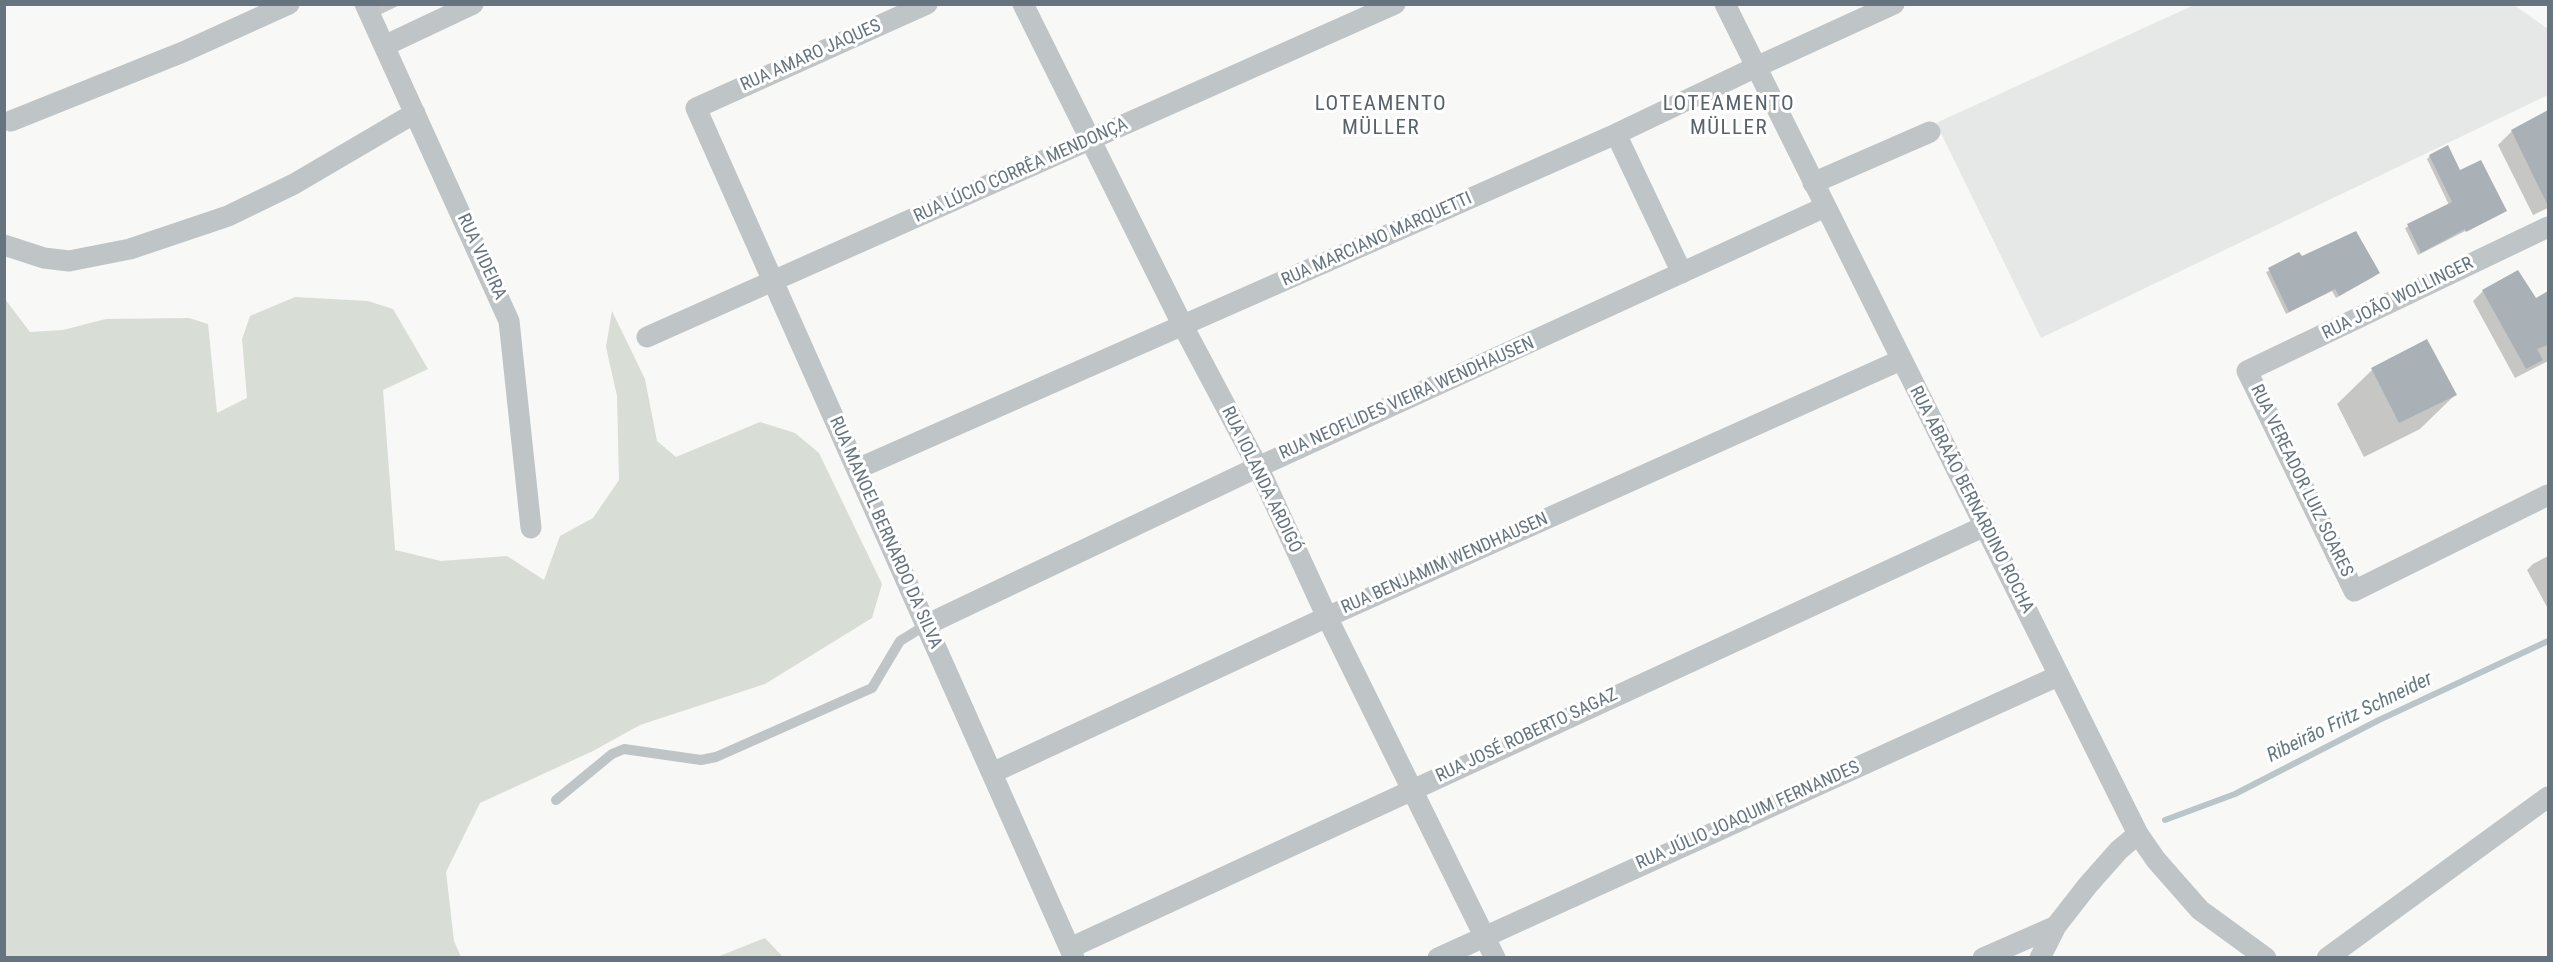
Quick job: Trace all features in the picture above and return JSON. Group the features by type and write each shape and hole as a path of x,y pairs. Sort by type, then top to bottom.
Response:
{"street":[{"path":"11,121 183,52 289,4"},
{"name":"RUA VIDEIRA","path":"365,4 509,321 531,528"},
{"path":"384,46 473,4"},
{"name":"RUA AMARO JAQUES","path":"696,108 927,4"},
{"name":"RUA IOLANDA ARDIGÓ","path":"1023,4 1183,326 1258,467 1327,617 1495,957"},
{"name":"RUA LÚCIO CORRÊA MENDONÇA","path":"647,337 1395,4"},
{"name":"RUA ABRAÃO BERNARDINO ROCHA","path":"1725,4 2138,834 2156,860 2200,910 2266,957"},
{"name":"RUA MARCIANO MARQUETTI","path":"857,469 1616,134 1894,4"},
{"name":"RUA MANOEL BERNARDO DA SILVA","path":"696,108 1072,953"},
{"path":"4,245 44,258 69,261 130,249 228,216 294,184 415,113"},
{"path":"1813,183 1930,132"},
{"path":"1616,134 1682,273"},
{"name":"RUA NEOFLIDES VIEIRA WENDHAUSEN","path":"926,625 1258,467 1825,207"},
{"name":"RUA JOÃO WOLLINGER","path":"2247,371 2548,227"},
{"name":"RUA BENJAMIM WENDHAUSEN","path":"992,773 1327,617 1901,360"},
{"name":"RUA VEREADOR LUIZ SOARES","path":"2247,371 2354,591 2548,495"},
{"name":"RUA JOSÉ ROBERTO SAGAZ","path":"1072,953 1412,789 1985,526"},
{"name":"RUA JÚLIO JOAQUIM FERNANDES","path":"1438,957 2058,676"},
{"path":"2328,957 2548,797"},
{"path":"2040,957 2056,926 2106,864 2138,834"},
{"path":"1983,957 2056,926"}],"lane":[{"path":"556,800 612,754 624,749 701,760 709,759 872,688 900,641 926,625"}],"shaded area":[{"path":"2194,5 2514,5 2548,29 2548,95 2041,338 1936,123"},
{"path":"295,297 368,301 393,309 428,369 383,390 395,550 441,561 507,556 544,580 560,536 593,518 619,480 617,396 606,347 612,311 645,379 657,441 676,457 760,422 795,433 819,453 882,584 872,618 765,684 640,725 593,751 480,803 446,872 454,941 461,957 5,957 5,299 30,332 63,330 106,319 189,318 208,324 217,413 247,398 242,339 250,316"},
{"path":"765,938 783,957 717,957"}],"building":[{"path":"2548,110 2548,206 2511,130"},
{"path":"2448,145 2460,170 2481,160 2507,211 2466,232 2465,229 2421,253 2407,224 2452,202 2429,155"},
{"path":"2356,231 2380,273 2339,296 2335,289 2289,312 2268,268 2299,252 2302,256"},
{"path":"2518,270 2536,298 2548,291 2548,345 2537,349 2543,360 2526,369 2482,290"},
{"path":"2427,339 2457,395 2399,423 2371,368"}],"waterway":[{"name":"Ribeirão Fritz Schneider","path":"2165,820 2235,794 2379,720 2548,641"}],"district":[{"name":"LOTEAMENTO MÜLLER","path":"1381,117"},
{"name":"LOTEAMENTO MÜLLER","path":"1729,117"}]}
